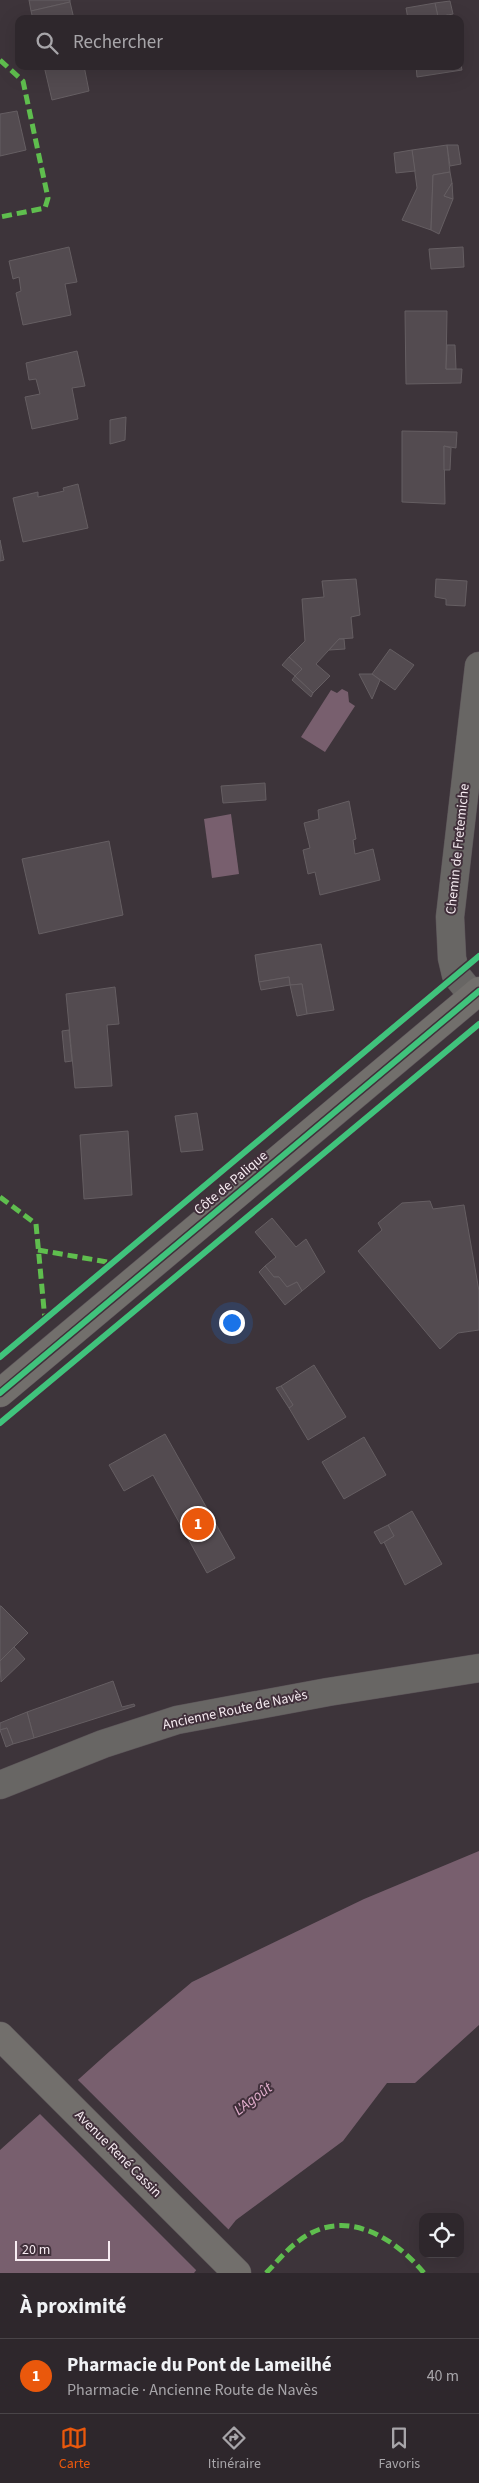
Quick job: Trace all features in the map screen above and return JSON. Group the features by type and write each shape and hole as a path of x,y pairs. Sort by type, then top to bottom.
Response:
{"main road":[{"name":"Côte de Palique","path":"0,1393 476,994"},
{"name":"Avenue René Cassin","path":"0,2036 237,2273"}],"street":[{"name":"Chemin de Fretemiche","path":"476,994 456,975 452,958 451,902 479,666"},
{"name":"Ancienne Route de Navès","path":"0,1785 103,1744 177,1720 328,1692 479,1668"}],"water":[{"path":"342,689 348,692 349,702 355,706 325,752 301,737 331,690 337,693"},
{"path":"231,814 239,874 212,878 204,819"},
{"name":"L'Agoût","path":"479,1851 479,2025 415,2083 387,2083 343,2141 236,2220 194,2273 0,2273 0,2150 110,2051 192,1982 364,1899"}],"pier":[{"path":"76,2078 230,2231 198,2272 38,2112"}],"building":[{"path":"29,0 70,0 70,2 31,11"},
{"path":"450,1 453,14 438,15 435,3"},
{"path":"70,2 73,15 32,15 31,11"},
{"path":"435,3 438,15 407,15 406,8"},
{"path":"45,70 85,70 89,91 52,100"},
{"path":"416,70 462,70 417,77"},
{"path":"17,111 26,150 0,156 0,114"},
{"path":"447,145 450,172 433,175 431,230 402,220 417,188 412,150"},
{"path":"447,145 458,145 461,164 450,166"},
{"path":"412,150 415,171 396,173 394,153"},
{"path":"450,172 452,183 444,196 453,199 439,234 431,230 433,175"},
{"path":"452,183 453,199 444,196"},
{"path":"69,247 77,282 65,284 71,315 23,325 16,293 21,291 19,277 13,279 9,261"},
{"path":"463,247 464,267 431,269 429,249"},
{"path":"405,311 447,311 446,369 462,369 461,383 406,384"},
{"path":"447,345 455,345 456,369 446,369"},
{"path":"77,351 85,386 72,388 78,419 32,429 25,397 40,394 36,379 29,380 26,363"},
{"path":"126,417 125,440 110,444 110,420"},
{"path":"402,431 457,432 456,448 444,446 445,504 402,502"},
{"path":"444,446 451,448 450,470 444,470"},
{"path":"78,484 88,528 23,542 13,498 38,492 38,497 64,491 63,488"},
{"path":"0,540 4,560 0,561"},
{"path":"356,579 360,615 351,617 353,638 339,639 316,664 330,676 313,693 295,676 302,669 289,657 305,641 302,599 324,597 322,581"},
{"path":"436,579 467,581 465,606 446,605 446,599 435,597"},
{"path":"339,639 344,639 345,649 329,650"},
{"path":"390,649 414,665 395,690 372,674"},
{"path":"289,657 302,669 295,676 282,665"},
{"path":"359,674 372,674 380,680 372,699"},
{"path":"295,676 313,693 311,697 292,680"},
{"path":"265,783 266,800 223,803 221,786"},
{"path":"349,801 356,839 353,840 355,854 373,849 380,880 320,895 315,872 308,874 303,850 310,848 304,823 319,819 318,810"},
{"path":"109,841 123,915 39,934 22,859"},
{"path":"321,944 334,1010 307,1014 302,984 290,985 289,977 259,982 255,955"},
{"path":"289,977 290,985 261,990 259,982"},
{"path":"302,984 307,1014 297,1016 290,985"},
{"path":"115,987 119,1024 107,1025 112,1086 75,1088 66,994"},
{"path":"69,1030 72,1061 65,1062 62,1031"},
{"path":"197,1113 203,1150 181,1152 175,1116"},
{"path":"128,1131 132,1195 84,1199 80,1135"},
{"path":"430,1201 433,1209 464,1205 479,1291 479,1330 458,1333 440,1349 358,1251 382,1230 378,1223 402,1203"},
{"path":"272,1218 296,1247 306,1239 325,1272 302,1291 297,1282 287,1287 279,1277 274,1277 265,1266 276,1257 255,1232"},
{"path":"265,1266 274,1277 279,1277 287,1287 297,1282 302,1291 285,1305 259,1272"},
{"path":"314,1365 346,1417 308,1440 289,1408 293,1405 281,1386"},
{"path":"281,1386 293,1405 289,1408 276,1388"},
{"path":"165,1434 235,1558 207,1573 153,1475 124,1491 109,1465"},
{"path":"364,1437 386,1475 344,1499 322,1462"},
{"path":"412,1511 442,1564 405,1585 384,1542 394,1536 388,1525"},
{"path":"388,1525 394,1536 381,1544 374,1532"},
{"path":"0,1606 28,1633 0,1661"},
{"path":"14,1647 25,1659 1,1682 0,1661"},
{"path":"113,1681 122,1707 134,1704 135,1706 34,1738 27,1712"},
{"path":"27,1712 34,1738 13,1744 7,1728 0,1730 0,1723"},
{"path":"7,1728 13,1744 6,1747 0,1730"}],"marked path":[{"path":"0,60 23,81 48,198 45,208 0,217"},
{"path":"0,1197 36,1224 45,1320"},
{"path":"38,1250 113,1263"},
{"path":"266,2273 286,2251 300,2240 317,2230 334,2226 350,2226 367,2230 383,2238 398,2248 424,2273"}],"cycle path":[{"path":"0,1357 479,956"},
{"path":"0,1393 479,991"},
{"path":"0,1423 479,1024"}],"place":[{"name":"Pharmacie du Pont de Lameilhé","path":"198,1524"}]}
